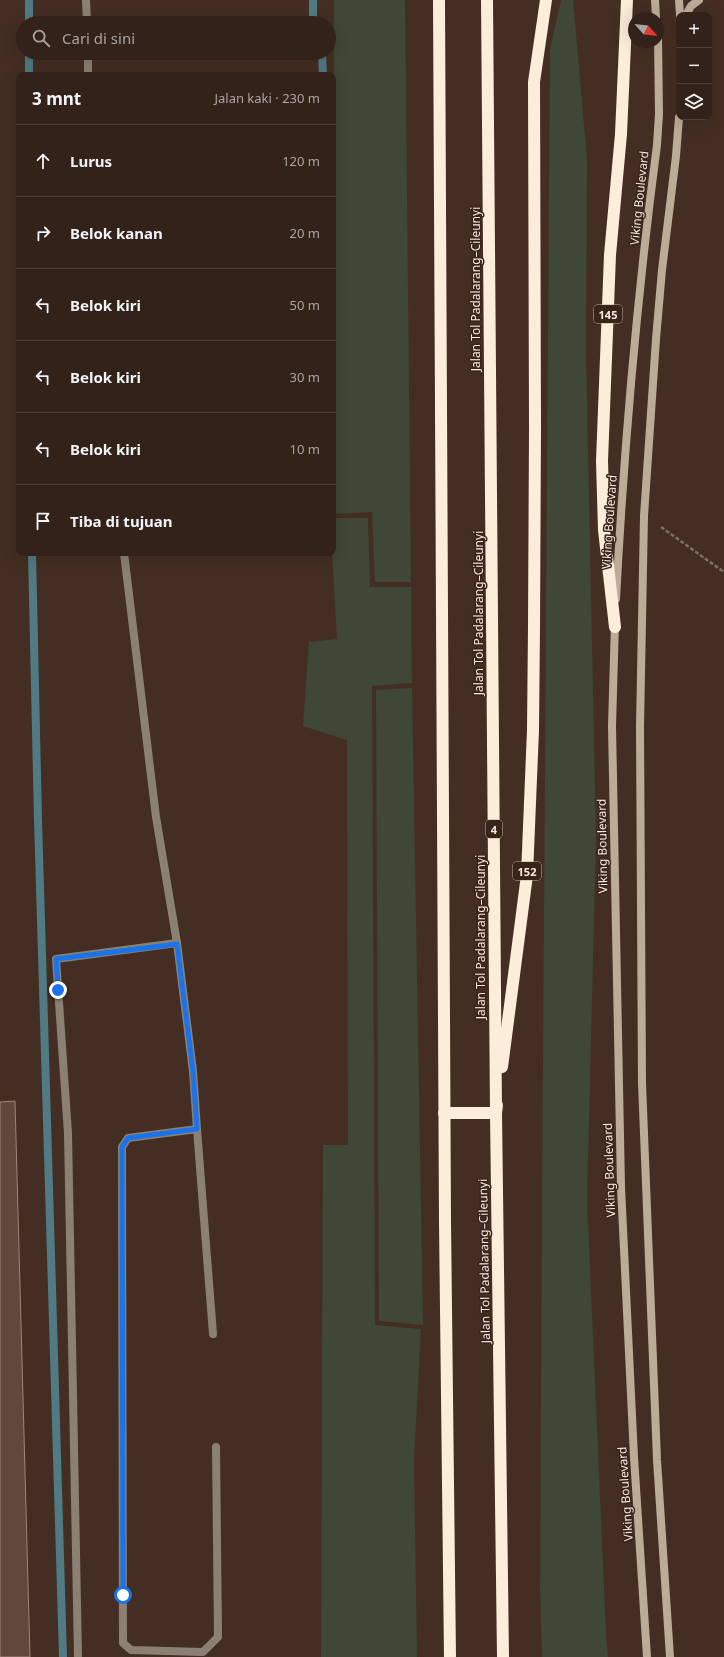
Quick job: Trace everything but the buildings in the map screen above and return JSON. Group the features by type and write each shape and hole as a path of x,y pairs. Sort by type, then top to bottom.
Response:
{"highway":[{"path":"439,0 444,1113 450,1657"},
{"name":"Jalan Tol Padalarang–Cileunyi","path":"487,0 496,1113 503,1657"},
{"name":"152","path":"496,1113 527,875 532,730 536,428 534,82 546,0"},
{"name":"145","path":"615,627 604,530 602,461 610,255 621,134 627,0"},
{"path":"444,1113 496,1113"}],"street":[{"path":"655,0 656,12"},
{"path":"679,0 680,12"},
{"path":"688,12 691,6 699,0"},
{"name":"Viking Boulevard","path":"647,1657 634,1457 620,1187 612,726 621,507 635,344 657,146 658,48"},
{"path":"670,1657 657,1460 642,1083 640,726 644,516 662,270 676,156 679,120"}],"lane":[{"path":"86,0 87,16"},
{"path":"88,60 88,72"},
{"path":"124,556 156,817 177,944 193,1071 213,1334"},
{"path":"78,1657 68,1133 56,959 177,944"},
{"path":"197,1129 128,1138 122,1147 123,1643 131,1650 203,1652 218,1636 216,1447"}],"path":[{"path":"644,516 724,572"}],"green space":[{"path":"334,0 405,0 411,582 375,582 372,512 336,514 336,72 334,72 334,60 336,60 336,16 334,16"},
{"path":"561,0 573,0 587,159 586,353 596,839 587,1200 608,1657 542,1657 540,1591 550,50"},
{"path":"336,518 368,518 370,587 411,587 412,683 372,686 375,1325 421,1329 414,1460 417,1657 321,1657 323,1145 348,1145 347,740 303,726 309,642 337,639 332,556 336,556"},
{"path":"412,688 423,1325 379,1321 376,690"}],"waterway":[{"path":"29,0 29,16"},
{"path":"313,0 313,16"},
{"path":"29,60 29,72"},
{"path":"322,60 323,72"},
{"path":"32,556 38,820 63,1657"}],"route":[{"path":"58,990 56,959 177,944 193,1071 197,1129 128,1138 122,1147 123,1595"}]}
